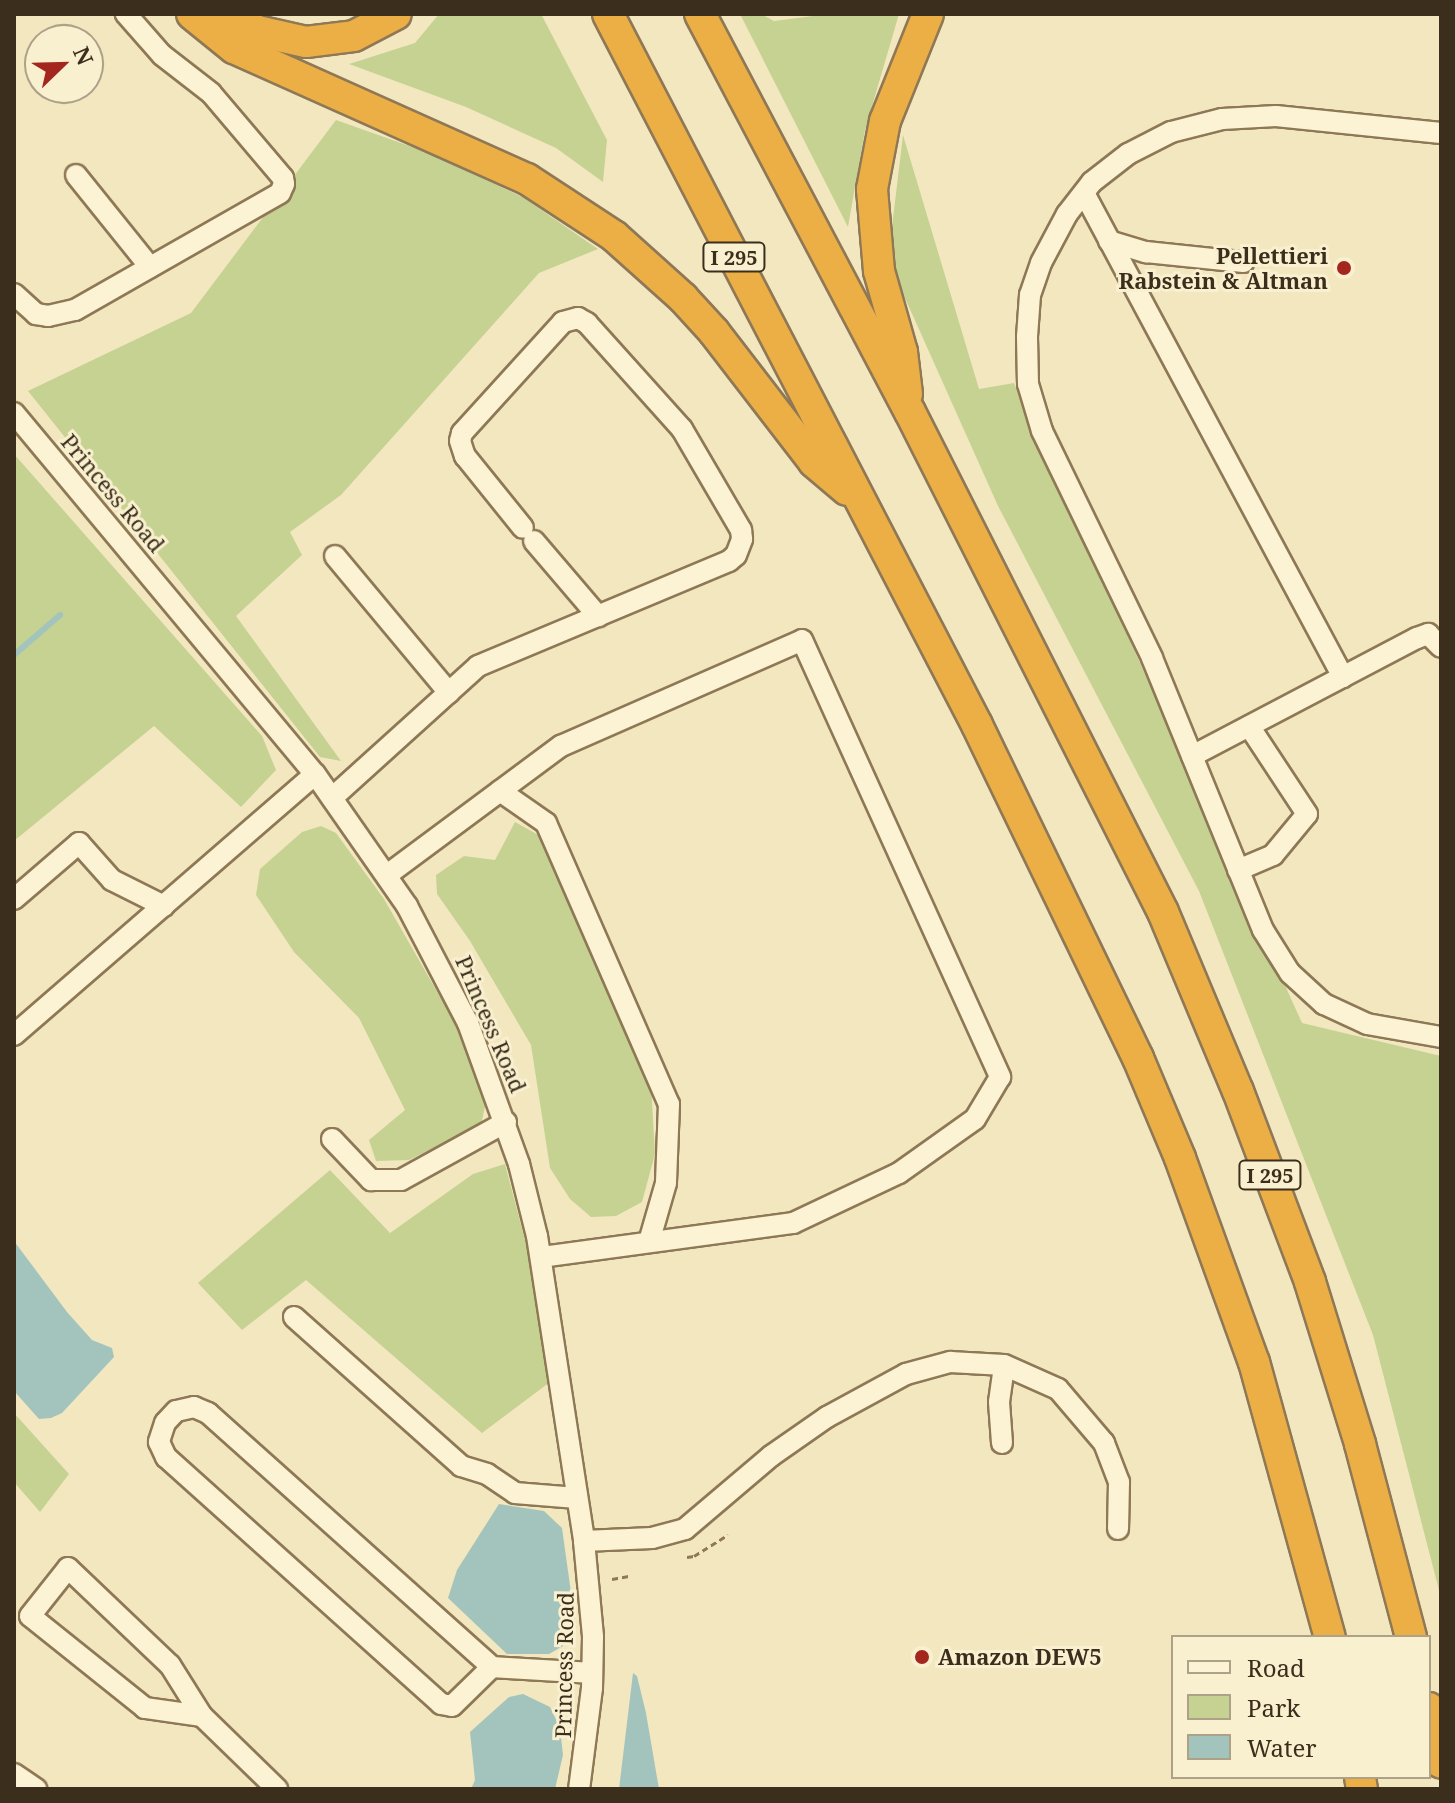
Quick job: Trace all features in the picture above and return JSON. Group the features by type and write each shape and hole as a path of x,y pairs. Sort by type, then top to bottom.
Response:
{"highway":[{"path":"192,14 234,48 527,179 614,236 683,298 714,332 814,462 859,501"},
{"path":"229,14 257,31 306,42 354,36 396,14"},
{"name":"I 295","path":"608,14 977,725 1089,951 1180,1158 1254,1362 1329,1635"},
{"name":"I 295","path":"700,14 910,412 1163,912 1201,999 1310,1282 1360,1444 1410,1635"},
{"path":"910,412 902,352 879,271 872,189 885,121 928,14"},
{"path":"1431,1717 1441,1763"}],"street":[{"path":"14,294 36,314 75,310 280,193 284,184 283,178 211,93 162,55 126,14"},
{"path":"1441,133 1276,116 1222,119 1171,132 1128,154 1084,193 1052,238 1030,295 1028,384 1042,431 1152,658 1263,930 1290,973 1324,1004 1367,1024 1441,1037"},
{"path":"76,175 150,267"},
{"path":"1084,193 1343,677"},
{"path":"1109,241 1146,252 1243,262"},
{"path":"332,798 478,666 598,616 729,561 736,555 742,539 741,530 682,429 587,323 578,318 563,322 462,433 460,441 465,456 598,616"},
{"name":"Princess Road","path":"14,413 315,774 387,875 435,955 468,1023 506,1122 541,1257 584,1541 590,1585 592,1673 588,1740 579,1789"},
{"path":"335,556 449,693"},
{"path":"1192,756 1428,634 1441,647"},
{"path":"387,875 561,746 802,640 1000,1077 975,1119 886,1179 793,1223 541,1257"},
{"path":"1238,870 1273,855 1307,814 1249,726"},
{"path":"14,1035 315,774"},
{"path":"500,791 546,823 669,1104 666,1183 649,1242"},
{"path":"14,899 79,843 112,880 164,906"},
{"path":"332,1139 371,1180 401,1180 506,1122"},
{"path":"294,1317 461,1466 487,1474 515,1493 577,1498"},
{"path":"584,1541 652,1538 685,1529 782,1448 827,1417 906,1374 950,1362 1004,1365 1058,1389 1104,1443 1119,1482 1118,1529"},
{"path":"1002,1443 999,1402 1004,1365"},
{"path":"492,1667 452,1706 441,1704 166,1457 159,1442 165,1423 176,1411 194,1407 208,1413 492,1667 592,1673"},
{"path":"202,1716 145,1708 30,1616 68,1568 170,1665 202,1716 277,1789"},
{"path":"14,1774 36,1789"}],"path":[{"path":"687,1557 694,1556 728,1535"},
{"path":"612,1579 629,1576"}],"green space":[{"path":"439,14 541,14 607,140 603,182 556,148 466,107 349,64 415,43"},
{"path":"740,14 761,14 774,21 829,14 899,14 865,130 848,227"},
{"path":"336,120 432,154 524,198 598,249 539,273 341,495 290,532 302,555 236,616 341,761 320,757 28,391 191,313"},
{"path":"903,135 979,389 1014,383 1302,1023 1441,1056 1441,1598 1373,1335 1199,891 998,506 888,260"},
{"path":"14,454 262,736 276,770 241,807 154,726 14,841"},
{"path":"515,822 542,837 651,1084 655,1154 642,1202 616,1216 591,1217 570,1199 550,1168 531,1045 470,941 437,894 436,875 464,856 495,860"},
{"path":"321,826 336,833 384,899 455,1023 486,1102 481,1125 409,1160 376,1161 369,1140 405,1110 359,1018 294,952 256,895 260,869 302,832"},
{"path":"505,1164 530,1259 550,1382 482,1433 306,1280 242,1330 198,1283 330,1170 390,1233 473,1174"},
{"path":"14,1413 69,1474 40,1512 14,1482"}],"water":[{"path":"14,1241 67,1312 92,1340 112,1348 114,1357 62,1413 51,1418 39,1419 14,1391"},
{"path":"499,1504 544,1511 562,1528 575,1621 563,1646 549,1654 507,1654 448,1598 457,1570"},
{"path":"633,1673 637,1676 646,1713 659,1789 619,1789"},
{"path":"523,1694 550,1707 560,1728 563,1755 555,1789 471,1789 475,1780 470,1732 509,1697"}],"waterway":[{"path":"14,655 60,615"}],"place":[{"name":"Pellettieri Rabstein & Altman","path":"1344,268"},
{"name":"Amazon DEW5","path":"922,1657"}]}
